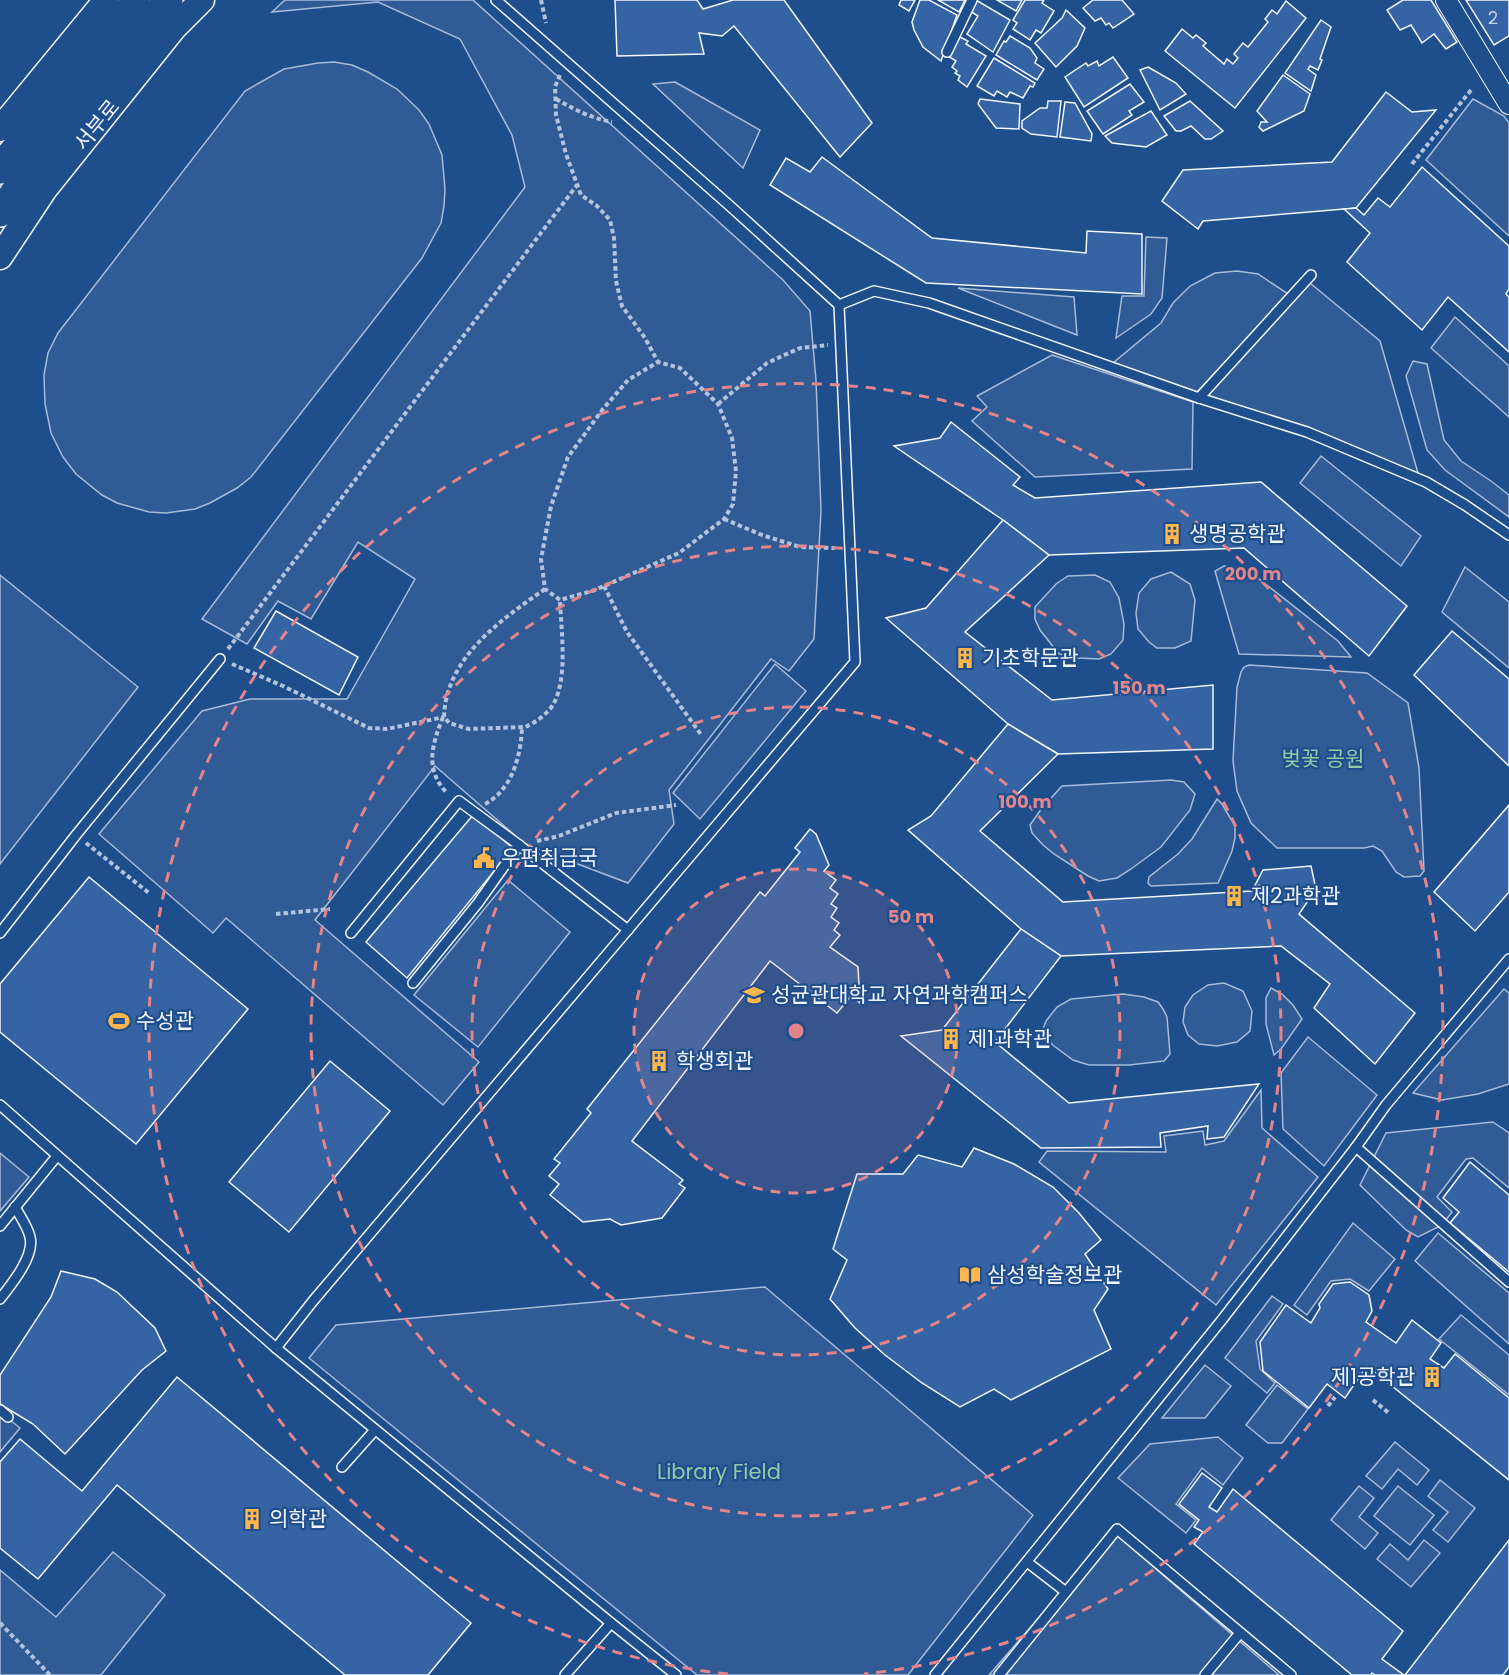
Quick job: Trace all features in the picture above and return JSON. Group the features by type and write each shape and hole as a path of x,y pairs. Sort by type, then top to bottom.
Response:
{"main road":[{"path":"0,170 136,0"},
{"name":"서부로","path":"0,213 27,173 169,0"}],"street":[{"path":"0,129 106,0"},
{"name":"서부로","path":"0,257 45,189 174,28 202,0"},
{"path":"1446,0 1509,104"}],"lane":[{"path":"276,1348 320,1292 855,662 839,304 496,0"},
{"path":"947,52 972,0"},
{"path":"1199,398 1311,275"},
{"path":"839,304 874,291 929,303 1199,398 1307,432 1426,482 1509,535"},
{"path":"0,933 76,835 220,659"},
{"path":"351,933 459,801 628,930"},
{"path":"413,983 478,903 519,845"},
{"path":"934,1675 1221,1320 1386,1105 1509,960"},
{"path":"0,1105 276,1348 676,1675"},
{"path":"1356,1147 1509,1282"},
{"path":"0,1226 57,1156"},
{"path":"0,1299 19,1275 27,1257 31,1238 15,1207"},
{"path":"0,1410 8,1417"},
{"path":"342,1467 375,1430"},
{"path":"999,1675 1117,1529 1291,1675"},
{"path":"1027,1562 1066,1592"},
{"path":"565,1675 611,1623"},
{"path":"1205,1675 1240,1633"}],"path":[{"path":"564,60 555,87 556,115 566,154 582,195 610,220 614,238 616,281 622,306 645,338 658,362"},
{"path":"1412,164 1471,90"},
{"path":"556,99 594,119 621,124 629,117"},
{"path":"444,717 406,726 369,729 284,686 220,659 578,185"},
{"path":"718,404 767,363 775,359 800,348 841,344"},
{"path":"658,362 680,368 718,404 732,438 736,471 733,504 724,519 679,553 604,586 560,600 545,589 541,559 550,506 568,457 603,409 628,380 658,362"},
{"path":"724,519 762,536 800,547 850,549"},
{"path":"604,586 627,632 702,736"},
{"path":"522,727 522,742 515,767 506,786 486,803 476,805 459,801 452,798 442,788 435,776 432,764 434,741 444,717 446,695 455,672 466,656 506,618 545,589"},
{"path":"444,717 449,723 470,729 522,727 531,725 547,712 554,704 560,684 562,660 560,600"},
{"path":"519,845 559,836 616,813 676,805"},
{"path":"76,835 150,893"},
{"path":"276,914 330,909"},
{"path":"1328,1406 1335,1396"},
{"path":"1373,1400 1390,1414"},
{"path":"0,1623 50,1675"}],"shaded area":[{"path":"285,0 473,0 783,280 810,311 816,380 821,510 814,639 789,671 771,659 669,790 674,824 628,883 525,844 435,766 315,920 479,1062 443,1105 226,918 213,933 99,834 202,711 250,699 347,699 415,579 358,542 311,619 278,601 247,644 202,619 525,187 512,135 460,39 378,2 272,12"},
{"path":"334,62 352,65 397,89 419,110 429,124 442,155 445,189 441,223 422,258 251,477 237,488 195,509 166,513 149,512 117,503 102,495 76,474 63,457 51,433 45,404 44,375 48,353 58,333 245,91 284,69"},
{"path":"675,82 760,130 743,168 653,84"},
{"path":"1473,99 1504,116 1509,123 1509,236 1426,160"},
{"path":"1146,237 1167,238 1162,298 1151,314 1116,338 1122,296 1144,296"},
{"path":"1237,271 1258,274 1288,294 1197,392 1113,363 1161,323 1173,303 1190,286 1215,273"},
{"path":"1310,283 1380,341 1418,473 1207,395"},
{"path":"958,288 1074,297 1077,335"},
{"path":"1455,317 1509,366 1509,417 1431,348"},
{"path":"1052,355 1193,402 1192,469 1035,477 972,421 987,407 977,396"},
{"path":"1413,361 1427,364 1444,440 1461,461 1509,495 1509,517 1445,470 1427,450 1406,376"},
{"path":"1321,456 1421,536 1401,566 1300,483"},
{"path":"1224,566 1249,571 1338,641 1351,657 1239,654 1215,571"},
{"path":"1465,567 1509,602 1509,668 1442,612"},
{"path":"1171,572 1190,584 1195,600 1191,641 1175,648 1157,648 1138,629 1136,613 1139,593 1151,579"},
{"path":"0,575 138,687 0,864"},
{"path":"1095,575 1110,582 1119,598 1124,624 1123,640 1111,654 1099,659 1059,654 1040,630 1035,619 1035,607 1056,584 1068,576"},
{"path":"775,664 806,691 700,819 673,793"},
{"name":"벚꽃 공원","path":"1249,665 1367,673 1408,703 1419,768 1424,871 1420,876 1404,877 1396,872 1382,851 1373,846 1364,848 1277,848 1251,823 1237,791 1233,761 1237,687 1241,672"},
{"path":"1171,780 1184,782 1195,794 1190,810 1161,847 1117,878 1099,881 1088,876 1054,854 1032,833 1030,825 1062,786"},
{"path":"1217,799 1235,826 1232,851 1218,883 1151,886 1148,883 1149,877 1178,854 1192,839"},
{"path":"508,880 570,932 478,1047 414,995"},
{"path":"1224,983 1243,991 1252,1011 1250,1031 1237,1042 1217,1046 1199,1044 1188,1035 1183,1022 1185,1007 1193,995 1208,985"},
{"path":"1271,988 1282,994 1293,1005 1302,1019 1281,1049 1274,1055 1266,1024 1266,998"},
{"path":"1504,989 1509,993 1509,1084 1478,1094 1442,1100 1413,1093"},
{"path":"1123,994 1158,1002 1163,1009 1167,1017 1170,1054 1164,1061 1129,1065 1089,1065 1073,1060 1041,1034 1046,1021 1057,1007 1071,999"},
{"path":"1308,1037 1377,1095 1324,1166 1283,1129 1281,1073"},
{"path":"1261,1090 1262,1128 1318,1177 1216,1305 1039,1162 1047,1151 1166,1152 1164,1136 1203,1131 1205,1145 1224,1141"},
{"path":"1493,1122 1509,1133 1509,1188 1473,1158 1466,1159 1437,1197 1452,1212 1442,1225 1418,1237 1406,1230 1360,1185 1386,1133"},
{"path":"0,1153 29,1177 0,1211"},
{"path":"1353,1223 1395,1259 1369,1291 1350,1279 1331,1281 1307,1315 1294,1305"},
{"path":"1438,1233 1509,1293 1509,1344 1415,1261"},
{"name":"Library Field","path":"765,1287 1033,1515 908,1675 697,1675 309,1358 336,1325"},
{"path":"1272,1296 1283,1304 1256,1341 1260,1369 1275,1383 1267,1393 1225,1358"},
{"path":"1461,1315 1509,1355 1509,1395 1439,1339"},
{"path":"1205,1365 1231,1386 1205,1418 1162,1418"},
{"path":"1277,1385 1308,1409 1282,1443 1268,1443 1246,1425"},
{"path":"0,1412 20,1428 0,1452"},
{"path":"1218,1437 1243,1458 1223,1485 1202,1468 1176,1504 1196,1520 1186,1533 1118,1478 1150,1444"},
{"path":"1395,1442 1429,1470 1417,1485 1398,1469 1382,1489 1366,1476"},
{"path":"1440,1480 1475,1508 1448,1542 1433,1530 1448,1512 1428,1496"},
{"path":"1359,1486 1374,1498 1359,1517 1378,1533 1365,1549 1331,1520"},
{"path":"1398,1486 1434,1515 1410,1545 1374,1516"},
{"path":"1113,1532 1279,1675 989,1675"},
{"path":"1424,1540 1440,1553 1411,1587 1377,1559 1390,1544 1408,1560"},
{"path":"113,1552 165,1595 101,1675 0,1675 0,1570 56,1617"}],"building":[{"path":"615,0 697,0 703,9 733,0 784,0 872,123 840,157 734,26 722,36 699,33 704,54 617,56"},
{"path":"901,0 915,0 909,11 899,5"},
{"path":"920,0 929,0 957,15 941,61 923,47 914,30 912,22"},
{"path":"938,0 965,0 959,12"},
{"path":"976,0 1010,20 993,52 967,34 978,16 970,11"},
{"path":"997,0 1022,0 1016,11"},
{"path":"1025,0 1044,0 1042,3 1054,11 1041,33 1036,30 1030,40 1013,29 1017,23 1013,20"},
{"path":"1093,0 1122,0 1134,14 1113,28 1109,23 1106,25 1101,18 1095,21 1083,8"},
{"path":"1403,0 1431,0 1457,42 1446,49 1434,34 1422,43 1411,25 1400,30 1387,10"},
{"path":"1466,0 1509,0 1509,36 1494,45"},
{"path":"1286,1 1306,18 1235,108 1165,51 1182,29 1193,38 1196,35 1206,43 1203,46 1224,64 1227,59 1233,64 1238,58 1234,54 1243,43 1248,47 1268,22 1265,19 1272,10 1277,14"},
{"path":"1066,10 1085,28 1077,46 1056,67 1035,43 1062,18"},
{"path":"1321,20 1331,27 1318,70 1310,66 1308,69 1316,75 1311,91 1285,73"},
{"path":"1010,36 1030,48 1037,58 1035,63 1044,69 1037,80 996,55 1004,41 1006,42"},
{"path":"960,37 968,41 966,44 986,56 967,87 958,80 960,76 952,67 956,61 948,56"},
{"path":"1113,57 1128,78 1084,107 1065,77 1086,63 1088,66 1097,61 1099,66"},
{"path":"994,58 1035,83 1033,87 1030,86 1023,98 1010,92 1007,97 997,91 994,96 977,86"},
{"path":"1148,67 1176,83 1186,94 1160,110 1140,70"},
{"path":"1283,75 1310,94 1304,111 1263,131 1259,127 1261,122 1267,122 1257,111"},
{"path":"1130,84 1144,102 1129,111 1132,115 1103,134 1087,111"},
{"path":"1386,92 1412,112 1436,110 1356,208 1203,221 1198,229 1162,201 1183,170 1332,162"},
{"path":"980,99 1020,104 1019,129 996,128 978,104"},
{"path":"1048,101 1061,101 1057,137 1031,134 1022,128 1022,121 1040,108 1047,108"},
{"path":"1190,101 1223,131 1211,139 1205,139 1191,126 1176,131 1164,116"},
{"path":"1065,102 1075,103 1092,134 1091,141 1060,137"},
{"path":"1151,111 1167,135 1146,147 1112,143 1105,136"},
{"path":"822,157 932,238 1086,253 1087,231 1142,234 1142,294 926,283 770,185 786,158 810,172"},
{"path":"1422,167 1509,246 1509,289 1506,294 1509,297 1509,352 1448,297 1422,330 1347,262 1370,233 1344,209 1356,208 1364,215 1378,198 1390,207"},
{"name":"생명공학관","path":"951,422 1020,477 1013,485 1035,498 1261,482 1407,606 1369,656 1244,548 1049,555 1003,520 894,446 940,438"},
{"name":"기초학문관","path":"1003,520 1049,555 965,632 1052,700 1213,685 1213,749 1058,754 1008,724 886,618 926,608"},
{"path":"276,611 358,657 339,695 254,648"},
{"path":"1452,631 1509,679 1509,766 1414,675"},
{"name":"제2과학관","path":"1008,724 1058,754 980,831 1063,902 1252,891 1263,870 1311,866 1316,889 1299,914 1415,1013 1375,1064 1314,1008 1330,984 1281,946 1061,956 1021,929 908,830 931,816"},
{"path":"1509,805 1509,892 1475,931 1434,892"},
{"path":"473,815 513,848 407,978 366,942"},
{"name":"학생회관","path":"810,829 816,834 829,865 824,871 836,880 830,888 838,894 831,904 837,908 831,917 839,923 834,930 840,935 830,947 858,967 860,1003 851,996 837,1013 770,961 632,1141 683,1180 679,1184 685,1188 662,1218 621,1225 610,1219 583,1222 550,1195 559,1184 549,1176 560,1163 554,1159 591,1113 587,1109 760,892 765,896 800,852 795,848"},
{"name":"수성관","path":"89,877 248,1009 136,1144 0,1032 0,984"},
{"name":"제1과학관","path":"1021,929 1061,956 995,1042 1069,1103 1259,1084 1224,1137 1207,1139 1208,1126 1160,1133 1161,1147 1041,1148 901,1036 942,1030"},
{"path":"330,1061 390,1111 289,1232 229,1182"},
{"name":"삼성학술정보관","path":"974,1148 1014,1164 1053,1187 1079,1213 1101,1240 1085,1254 1108,1289 1094,1310 1111,1349 1011,1400 994,1389 960,1407 922,1383 885,1355 855,1328 830,1299 847,1260 833,1249 857,1174 903,1174 918,1155 962,1167"},
{"path":"1470,1162 1509,1195 1509,1272 1450,1223 1459,1212 1443,1198"},
{"path":"61,1271 95,1279 117,1292 155,1328 166,1351 142,1370 65,1454 33,1424 0,1404 0,1375 51,1297"},
{"name":"제1공학관","path":"1350,1282 1369,1295 1372,1311 1366,1322 1396,1343 1412,1320 1441,1343 1430,1359 1444,1368 1455,1354 1509,1398 1509,1480 1367,1366 1345,1398 1327,1384 1309,1408 1263,1371 1260,1342 1286,1305 1311,1323 1320,1308 1319,1304 1333,1284"},
{"name":"의학관","path":"177,1377 471,1623 428,1675 345,1675 117,1485 38,1579 0,1548 0,1462 20,1439 82,1491"},
{"path":"1202,1473 1222,1488 1209,1507 1217,1512 1233,1489 1403,1631 1382,1659 1404,1675 1375,1675 1372,1673 1371,1675 1352,1675 1194,1544 1203,1532 1194,1527 1199,1520 1179,1504"},
{"path":"1509,1540 1509,1667 1503,1675 1405,1675"}],"place":[{"name":"생명공학관","path":"1172,534"},
{"name":"기초학문관","path":"965,658"},
{"name":"우편취급국","path":"484,858"},
{"name":"제2과학관","path":"1234,896"},
{"name":"성균관대학교 자연과학캠퍼스","path":"754,995"},
{"name":"수성관","path":"119,1021"},
{"name":"제1과학관","path":"951,1039"},
{"name":"학생회관","path":"659,1061"},
{"name":"삼성학술정보관","path":"970,1275"},
{"name":"제1공학관","path":"1432,1377"},
{"name":"의학관","path":"252,1519"}]}
